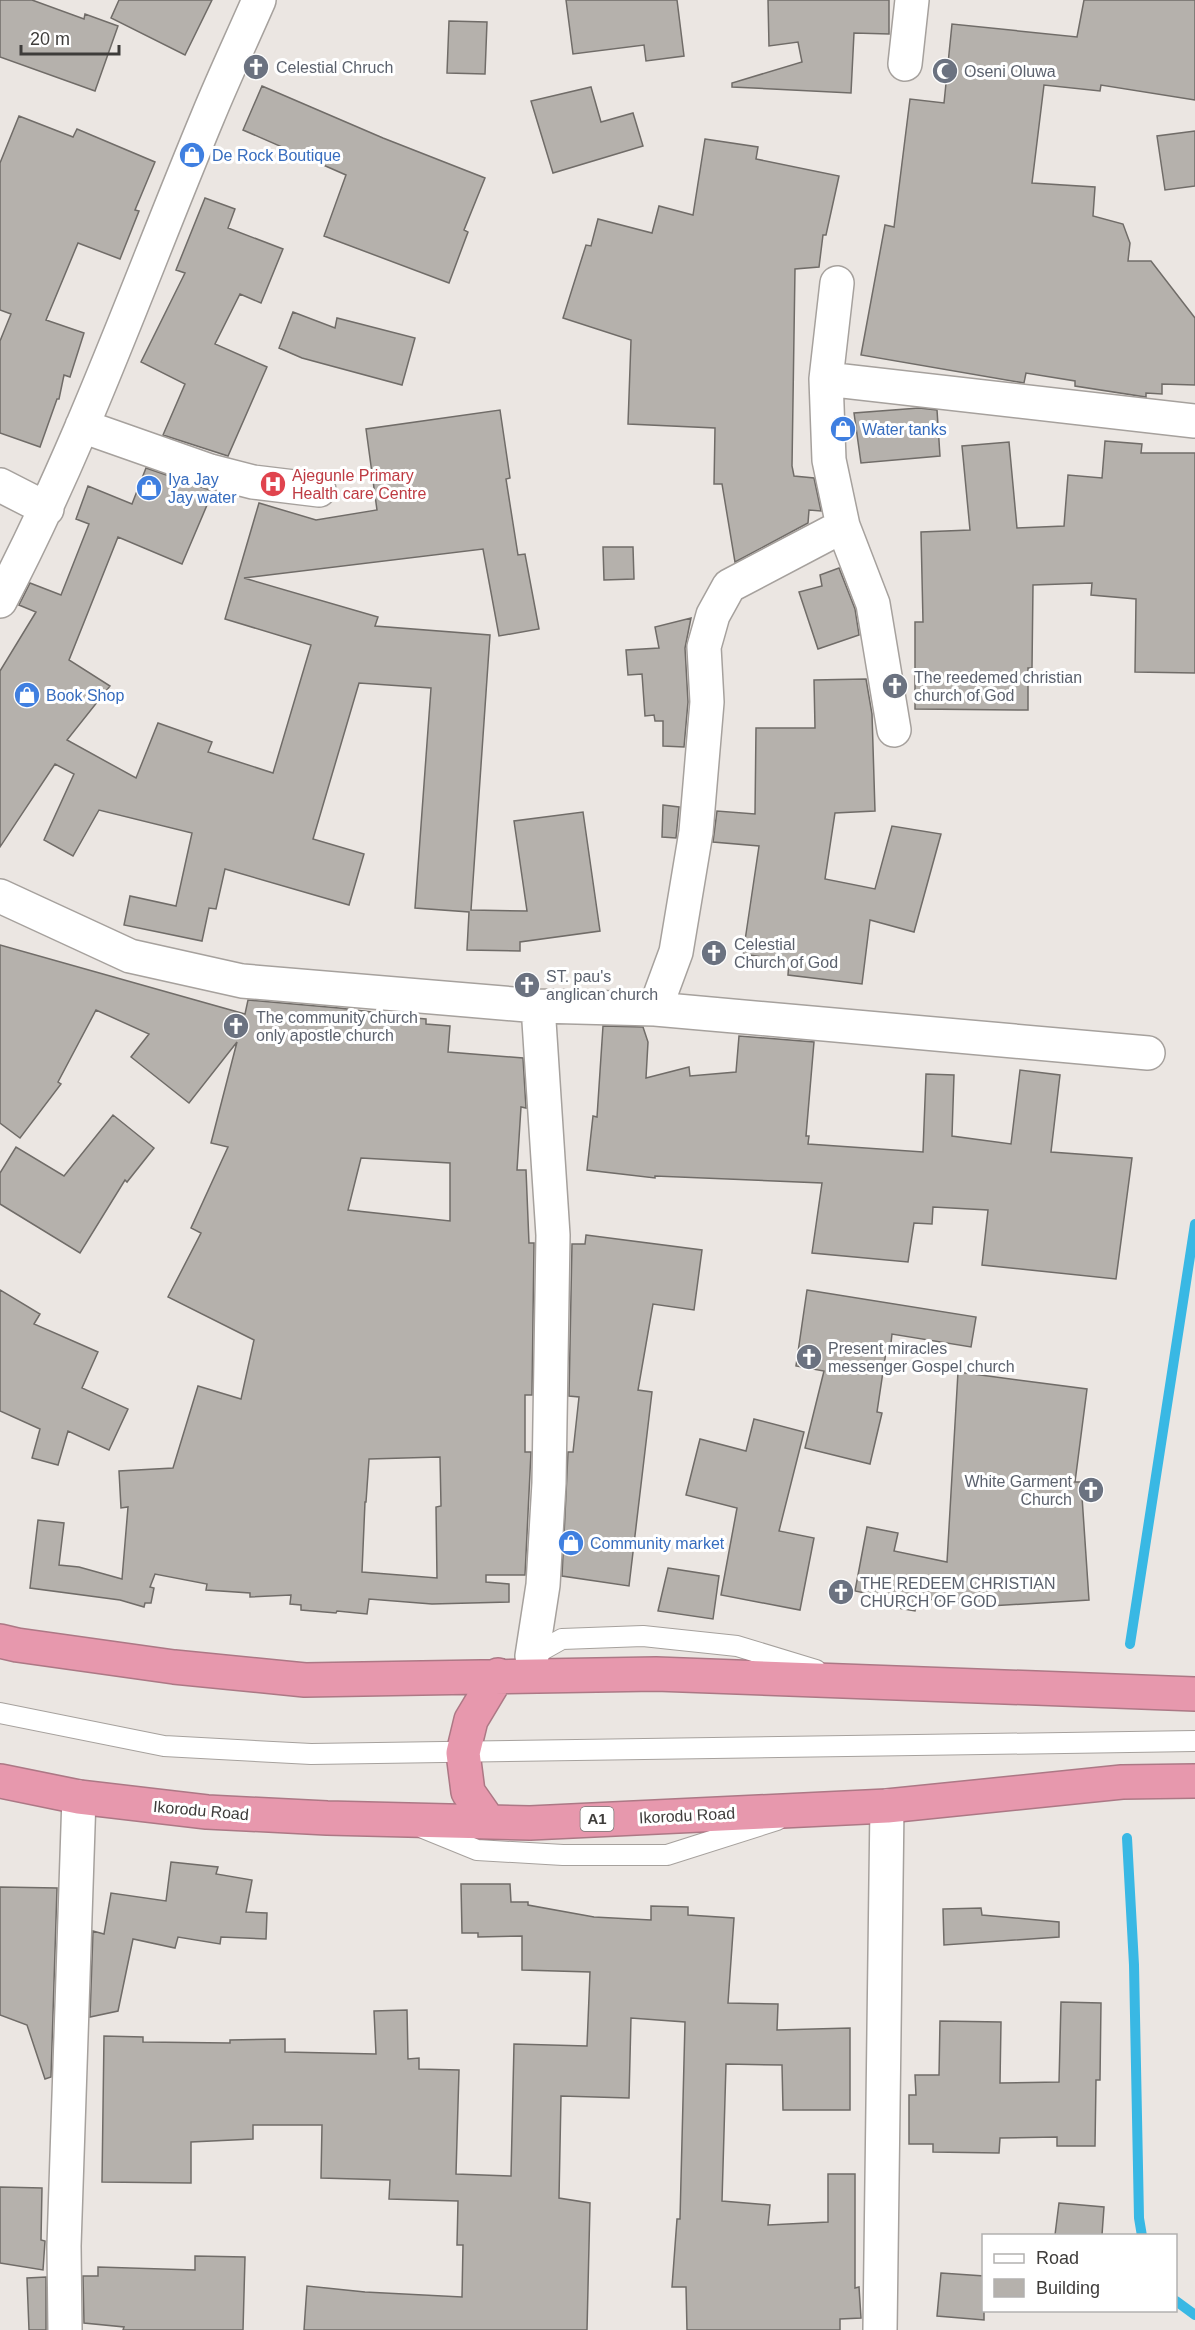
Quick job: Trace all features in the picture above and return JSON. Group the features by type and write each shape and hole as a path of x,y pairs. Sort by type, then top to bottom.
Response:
{"highway":[{"path":"0,1641 17,1646 174,1667 305,1680 656,1674 1195,1694"},
{"path":"489,1822 468,1792 463,1753 471,1720 498,1675"},
{"name":"Ikorodu Road","path":"0,1781 79,1797 207,1812 530,1823 887,1806 1122,1782 1195,1781"}],"street":[{"path":"0,601 47,509 208,116 259,0"},
{"path":"905,64 912,0"},
{"path":"837,284 826,379 829,460 843,526 873,604 894,730"},
{"path":"826,379 1195,421"},
{"path":"82,426 210,471 253,482 319,490"},
{"path":"0,486 47,509"},
{"path":"655,1009 676,952 696,832 707,702 704,647 712,615 729,586 843,526"},
{"path":"0,896 130,956 242,981 538,1006 655,1009 1148,1053"},
{"path":"532,1656 543,1585 549,1483 553,1235 538,1006"},
{"path":"65,2330 64,2246 79,1797"},
{"path":"880,2330 887,1806"}],"lane":[{"path":"498,1675 562,1639 643,1636 737,1646 856,1682"},
{"path":"0,1713 164,1746 311,1754 1195,1741"},
{"path":"0,1792 79,1797"},
{"path":"404,1820 477,1850 563,1855 668,1855 808,1810"}],"building":[{"path":"0,0 32,0 84,19 85,14 118,26 95,91 0,57"},
{"path":"119,0 212,0 185,55 111,18"},
{"path":"566,0 677,0 684,56 646,61 644,45 573,54"},
{"path":"768,0 889,0 889,34 854,33 851,93 732,87 732,83 802,62 798,42 769,46"},
{"path":"1084,0 1195,0 1195,100 1101,85 1100,91 1044,85 1032,183 1095,187 1093,216 1123,224 1130,243 1128,261 1151,261 1195,318 1195,385 1162,384 1162,394 1146,393 1146,397 1075,386 1075,381 1026,373 1024,383 861,355 885,225 894,227 910,99 944,103 952,24 1077,37"},
{"path":"449,21 487,22 485,74 447,73"},
{"path":"262,86 383,138 485,178 464,230 468,232 449,283 324,236 346,175 243,130"},
{"path":"591,87 601,122 633,113 643,146 553,173 531,101"},
{"path":"19,116 73,137 77,129 155,162 135,210 139,211 120,259 78,243 46,320 84,333 70,377 64,375 59,399 57,399 40,447 0,433 0,341 11,314 0,310 0,163"},
{"path":"1195,131 1195,186 1165,190 1157,136"},
{"path":"705,139 758,147 756,159 839,176 826,235 823,235 819,267 795,269 792,466 794,476 814,478 821,511 809,510 808,523 735,562 722,484 714,484 715,428 628,424 631,340 563,318 586,245 591,246 598,219 652,233 659,206 693,215"},
{"path":"205,198 235,209 228,228 283,249 261,303 240,294 215,344 267,367 228,456 163,435 185,384 141,362 185,273 176,270"},
{"path":"293,312 335,328 337,318 415,338 402,385 302,358 279,348"},
{"path":"919,408 937,410 940,456 861,463 854,413"},
{"path":"500,410 510,478 506,479 518,555 525,554 539,629 499,636 483,549 244,578 378,617 375,626 490,635 471,910 527,911 514,821 583,812 600,931 520,942 520,951 467,950 469,912 415,908 431,688 359,683 313,839 364,854 349,905 225,869 216,909 209,908 202,941 124,925 130,896 176,906 192,833 99,810 73,856 44,840 74,774 55,764 0,847 0,671 36,612 19,605 30,583 61,595 89,524 76,519 88,486 132,504 146,468 213,491 182,564 118,537 69,660 110,686 67,740 136,778 158,723 212,742 208,752 273,773 311,645 225,619 259,503 316,520 377,510 366,429"},
{"path":"1105,441 1142,444 1141,453 1195,453 1195,673 1135,672 1136,599 1091,595 1092,583 1033,585 1032,668 1028,668 1028,710 915,709 915,622 923,622 921,532 970,530 962,446 1009,442 1017,528 1064,526 1068,475 1102,478"},
{"path":"603,547 633,547 634,579 604,580"},
{"path":"839,568 855,609 859,635 818,649 799,592 822,586 820,575"},
{"path":"691,618 685,648 688,702 684,747 663,746 663,721 655,721 654,715 645,716 642,674 628,675 626,650 659,648 655,627"},
{"path":"866,679 872,714 875,811 835,813 825,879 875,889 892,826 941,834 914,932 870,920 862,984 788,975 789,961 743,954 759,846 713,842 717,811 755,814 756,728 815,728 814,680"},
{"path":"663,805 679,807 676,838 662,837"},
{"path":"0,945 245,1014 248,1000 426,1019 426,1024 450,1026 448,1052 523,1058 526,1108 521,1107 517,1170 526,1170 529,1243 534,1243 532,1395 525,1395 525,1452 531,1452 525,1575 486,1575 486,1582 509,1584 509,1602 432,1604 369,1599 367,1614 337,1611 336,1613 301,1610 301,1605 290,1604 291,1595 250,1597 250,1593 206,1590 207,1584 155,1574 150,1587 154,1588 151,1603 145,1603 144,1607 120,1600 30,1588 38,1520 64,1523 59,1565 79,1567 122,1579 128,1507 121,1508 119,1471 173,1468 198,1386 241,1399 254,1340 168,1297 201,1233 191,1228 228,1147 211,1143 237,1042 189,1103 131,1057 149,1034 96,1010 58,1082 61,1084 20,1138 0,1123","holes":["361,1158 450,1163 450,1221 348,1210","440,1457 441,1506 436,1507 437,1578 362,1572 369,1459"]},
{"path":"603,1026 643,1027 648,1042 646,1078 689,1067 690,1076 736,1072 739,1036 814,1042 806,1136 809,1136 808,1144 923,1152 926,1074 954,1075 952,1136 1011,1144 1020,1070 1060,1075 1051,1152 1132,1158 1116,1279 982,1265 988,1210 933,1207 932,1224 914,1223 908,1262 812,1253 822,1183 655,1176 655,1178 587,1170 593,1116 597,1117"},
{"path":"113,1115 154,1148 127,1182 125,1180 80,1253 0,1204 0,1173 16,1147 64,1176"},
{"path":"586,1235 702,1250 694,1310 653,1304 638,1390 652,1392 629,1586 562,1576 568,1452 573,1452 579,1397 569,1396 572,1244 585,1244"},
{"path":"0,1290 40,1314 34,1324 98,1352 82,1388 128,1409 109,1450 68,1431 58,1465 32,1458 40,1429 0,1411"},
{"path":"807,1290 976,1317 971,1347 892,1334 890,1352 886,1352 877,1412 882,1413 870,1464 805,1448 824,1371 796,1366"},
{"path":"958,1372 1087,1389 1075,1482 1081,1482 1089,1600 989,1606 917,1598 915,1611 868,1603 870,1594 855,1591 867,1527 898,1533 894,1551 947,1562"},
{"path":"754,1419 804,1432 779,1531 814,1538 800,1610 721,1595 737,1508 686,1495 700,1439 746,1451"},
{"path":"668,1568 719,1576 713,1619 658,1611"},
{"path":"171,1862 218,1867 216,1874 252,1880 246,1912 267,1913 266,1939 221,1937 220,1944 178,1937 175,1948 133,1939 118,2011 90,2017 93,1931 104,1934 111,1893 166,1901"},
{"path":"461,1884 510,1884 511,1902 528,1902 528,1905 594,1917 651,1920 651,1906 688,1907 688,1915 734,1918 728,2003 778,2004 777,2030 850,2028 850,2110 783,2110 782,2065 726,2064 722,2201 770,2205 768,2225 828,2222 828,2174 855,2174 855,2288 859,2287 861,2318 840,2319 840,2330 687,2330 686,2287 672,2287 677,2219 680,2219 685,2022 631,2018 629,2098 561,2096 559,2198 590,2203 587,2330 304,2330 307,2286 365,2292 462,2297 463,2245 457,2245 458,2201 389,2199 390,2180 321,2178 322,2125 253,2125 253,2139 191,2142 191,2183 102,2182 104,2036 143,2037 143,2042 230,2043 230,2040 285,2039 285,2052 376,2054 374,2011 407,2010 408,2059 419,2058 419,2069 459,2070 456,2174 511,2176 514,2044 587,2046 590,1972 522,1970 522,1936 478,1937 478,1933 462,1933"},
{"path":"0,1887 57,1888 51,2077 45,2079 27,2025 0,2015"},
{"path":"981,1908 982,1915 1059,1922 1059,1937 944,1945 943,1909"},
{"path":"1061,2002 1101,2003 1100,2080 1096,2080 1095,2146 1057,2146 1057,2137 1000,2138 999,2153 933,2152 933,2144 909,2144 909,2095 916,2095 915,2075 939,2075 940,2021 1001,2022 1000,2083 1059,2082"},
{"path":"0,2187 42,2188 41,2240 45,2241 43,2270 0,2263"},
{"path":"1059,2203 1104,2207 1102,2234 1055,2234"},
{"path":"195,2256 245,2257 243,2330 123,2330 124,2327 84,2323 83,2276 98,2276 98,2267 195,2270"},
{"path":"941,2273 982,2276 984,2320 937,2316"},
{"path":"46,2277 46,2330 29,2330 27,2278"}],"waterway":[{"path":"1130,1644 1195,1224"},
{"path":"1127,1838 1134,1965 1139,2218 1142,2234"},
{"path":"1177,2302 1195,2315"}],"place":[{"name":"Celestial Chruch","path":"256,67"},
{"name":"Oseni Oluwa","path":"945,71"},
{"name":"De Rock Boutique","path":"192,155"},
{"name":"Water tanks","path":"843,429"},
{"name":"Ajegunle Primary Health care Centre","path":"273,484"},
{"name":"Iya Jay Jay water","path":"149,488"},
{"name":"The reedemed christian church of God","path":"895,686"},
{"name":"Book Shop","path":"27,695"},
{"name":"Celestial Church of God","path":"714,953"},
{"name":"ST. pau's anglican church","path":"527,985"},
{"name":"The community church only apostle church","path":"236,1026"},
{"name":"Present miracles messenger Gospel church","path":"809,1357"},
{"name":"White Garment Church","path":"1091,1490"},
{"name":"Community market","path":"571,1543"},
{"name":"THE REDEEM CHRISTIAN CHURCH OF GOD","path":"841,1592"}]}
